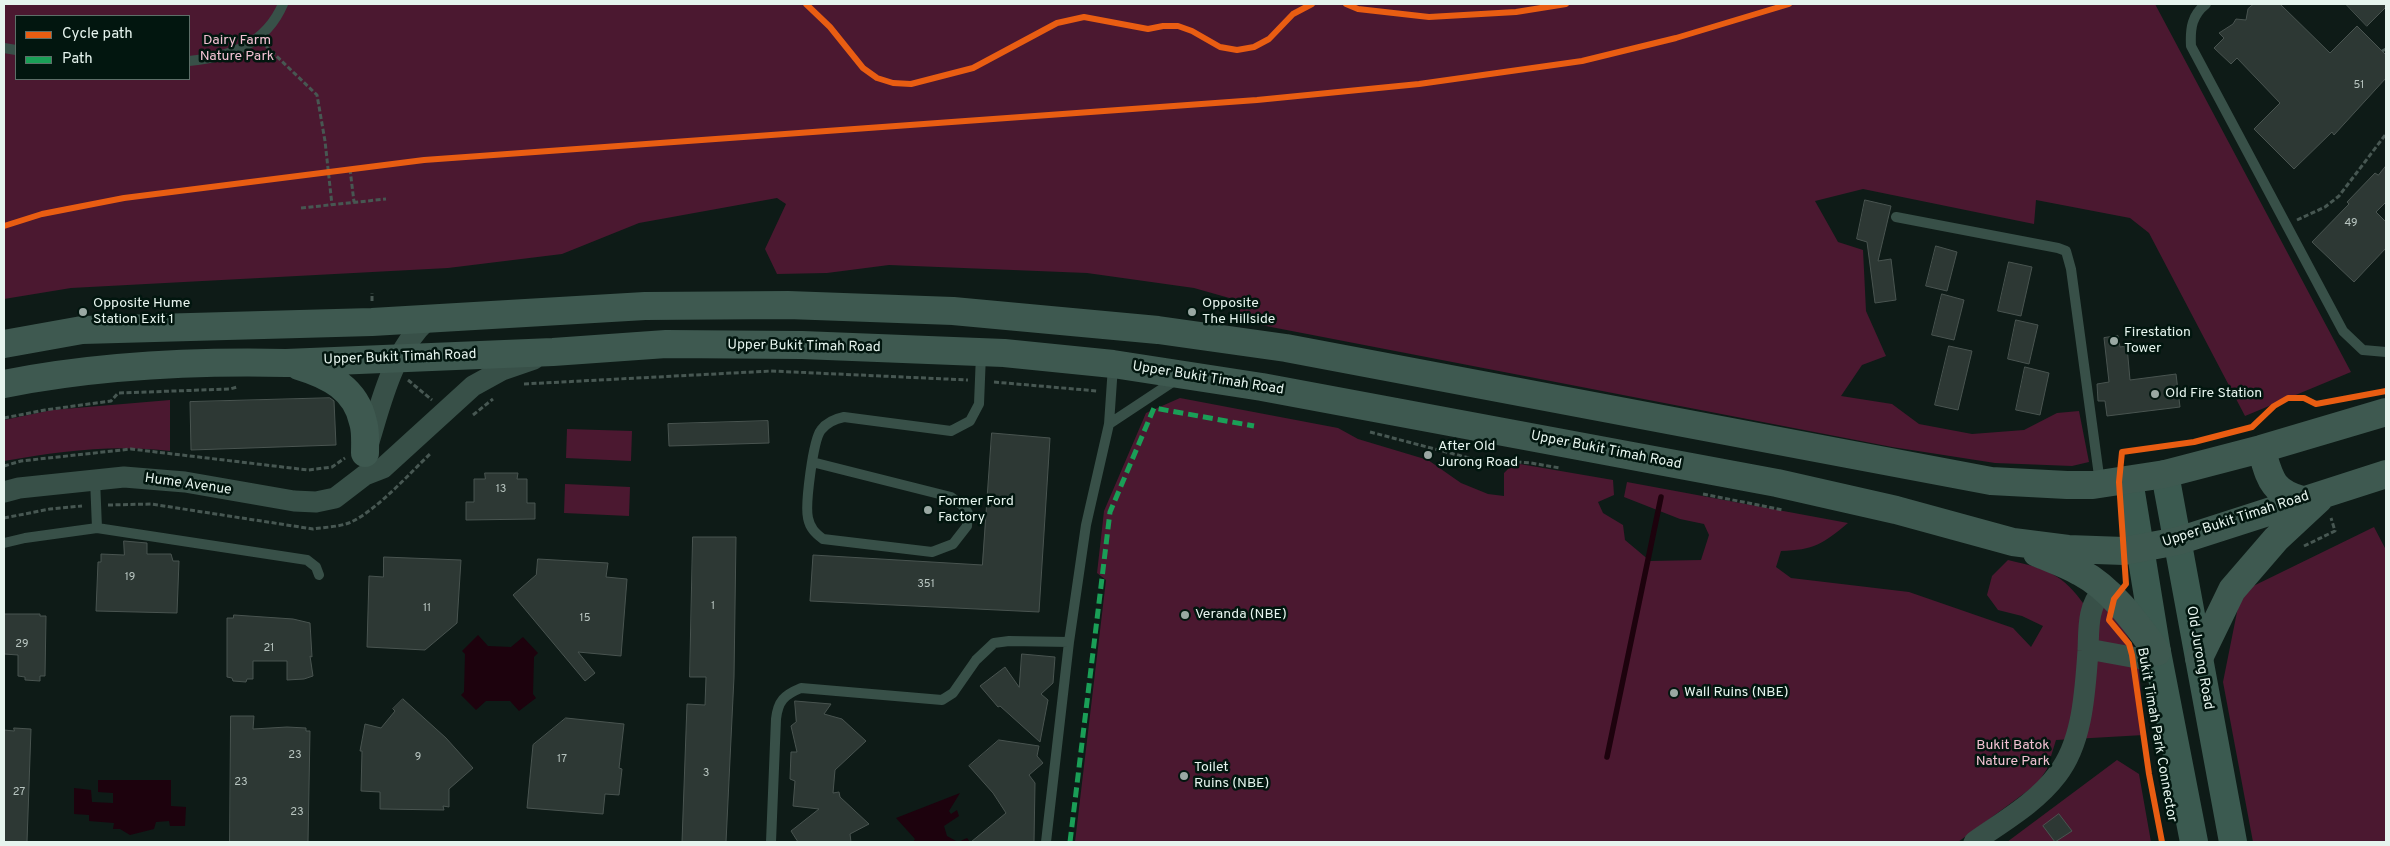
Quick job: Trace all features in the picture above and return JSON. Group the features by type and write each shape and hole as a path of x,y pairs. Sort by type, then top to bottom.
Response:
{"highway":[{"path":"4,344 82,330 428,319 646,306 796,305 954,311 1149,329 1286,348 1992,481 2067,485 2100,484 2165,474 2261,449 2386,412"},
{"path":"646,306 644,323 652,330 706,345"},
{"path":"954,311 949,325 952,329 992,353"},
{"path":"202,327 238,342 242,348 242,374"},
{"name":"Upper Bukit Timah Road","path":"4,384 60,374 242,374 286,363 553,352 666,344 802,345 992,353 1113,364 1262,387 1777,482 1896,510 2013,542 2068,549 2124,551 2178,541 2302,500 2329,503 2386,474"},
{"path":"286,363 322,373 338,384 354,399 364,422 359,461"},
{"path":"1538,396 1554,406 1560,430 1559,442"},
{"path":"2261,449 2269,474 2277,490 2287,496 2302,500"},
{"path":"2199,658 2232,590 2276,539 2329,503"},
{"path":"2013,542 2080,572 2103,590 2137,626 2158,657"}],"main road":[{"name":"Old Jurong Road","path":"2165,474 2233,842"},
{"path":"2128,480 2158,657 2194,842"}],"street":[{"path":"359,461 398,359 412,334 428,319"},
{"name":"Hume Avenue","path":"4,492 19,488 124,477 185,482 294,501 316,502 336,498 359,461 384,468 473,386 502,370 553,352"},
{"path":"1974,842 2020,809 2045,788 2058,774 2070,754 2080,721 2090,615 2097,596 2103,590"},
{"path":"2088,649 2158,657"}],"lane":[{"path":"190,61 209,59 241,49 258,39 280,12 283,4"},
{"path":"2206,4 2197,11 2190,29 2191,46 2343,331 2363,350 2386,352"},
{"path":"1896,217 2066,251 2069,258 2100,484"},
{"path":"812,462 951,497 962,504 968,513 967,526 953,544 932,552 823,539 813,531 808,517 812,462 814,445 820,431 832,420 844,417 952,431 970,421 979,404 980,380 992,353"},
{"path":"1046,842 1069,642 1086,525 1109,424 1113,364"},
{"path":"1109,424 1184,375"},
{"path":"94,479 97,528"},
{"path":"4,543 25,538 97,528 307,560 316,567 319,575"},
{"path":"772,842 776,720 778,706 785,695 801,688 942,700 953,693 976,660 994,643 1009,641 1069,642"}],"path":[{"path":"258,39 317,95 325,141 332,204"},
{"path":"2382,51 2386,49"},
{"path":"2286,222 2325,207 2339,196 2386,134"},
{"path":"320,173 359,168"},
{"path":"350,170 354,202"},
{"path":"301,208 386,199"},
{"path":"521,384 771,371 980,380 1110,392"},
{"path":"4,418 111,401 118,394 230,389 242,374"},
{"path":"468,419 497,396"},
{"path":"1363,430 1473,459 1531,463 1566,469"},
{"path":"4,466 21,461 131,449 214,457 308,470 332,467 343,461 359,461"},
{"path":"1700,494 1788,511"},
{"path":"2301,547 2335,531 2329,503"}],"green space":[{"name":"Dairy Farm Nature Park","path":"4,4 2155,4 2351,372 2245,416 2149,233 2130,218 2036,200 2034,224 1863,189 1815,201 1838,242 1863,250 1866,311 1886,356 1862,365 1841,396 1892,404 1919,424 1972,434 2024,430 2057,413 2079,411 2089,462 2072,466 1995,463 1892,447 1240,321 1240,301 1194,288 1087,273 889,265 827,273 777,274 765,249 786,204 777,198 639,223 562,254 448,268 71,288 4,299"},
{"name":"Bukit Batok Nature Park","path":"1180,398 1338,428 1358,439 1428,460 1461,483 1488,494 1504,496 1504,473 1514,463 1613,480 1614,495 1598,502 1603,513 1623,525 1625,540 1650,561 1701,560 1709,535 1704,524 1680,519 1624,497 1627,482 1848,523 1825,541 1818,544 1802,549 1781,551 1776,567 1791,578 1909,592 2013,628 2031,647 2043,626 2022,616 1998,610 1987,595 1992,576 2008,560 2033,566 2053,574 2061,580 2086,607 2097,593 2121,624 2138,655 2144,735 2056,740 2047,769 2037,784 1958,842 1075,842 1106,580 1097,573 1104,511 1146,413"},
{"path":"170,400 170,451 107,448 46,454 4,461 4,420 52,410"},
{"path":"567,429 632,431 631,461 566,458"},
{"path":"565,484 630,487 629,516 564,513"},
{"path":"2374,527 2386,550 2386,842 2253,842 2223,682 2241,592"},
{"path":"2117,760 2139,774 2151,842 2007,842"}],"shaded area":[{"path":"478,635 488,646 511,647 523,637 538,653 534,657 533,694 536,698 519,711 510,701 486,701 476,710 461,695 464,692 465,654 462,651"},
{"path":"98,780 171,780 171,806 186,807 185,826 170,826 169,821 156,822 154,829 130,835 120,829 113,829 114,823 89,821 89,815 74,814 74,788 91,790 92,802 113,803 113,793 98,792"},
{"path":"960,793 949,811 951,814 957,810 959,816 944,826 947,836 958,842 913,842 915,839 896,818"},
{"path":"967,838 970,842 958,842"}],"building":[{"path":"2254,4 2280,4 2330,53 2357,26 2386,55 2386,78 2334,135 2332,132 2294,169 2254,129 2280,103 2237,58 2231,64 2214,48 2224,38 2219,33 2233,24 2236,19 2246,20 2248,9"},
{"path":"2346,4 2386,4 2386,7 2367,26"},
{"path":"2386,166 2386,202 2376,212 2386,222 2386,248 2354,282 2312,242 2349,204 2347,202 2375,173 2378,175"},
{"path":"1865,200 1891,206 1878,261 1891,259 1896,300 1875,303 1867,242 1857,239"},
{"path":"1936,246 1957,252 1947,291 1926,286"},
{"path":"2009,262 2032,267 2021,316 1998,311"},
{"path":"1942,294 1964,300 1954,340 1932,335"},
{"path":"2016,320 2038,325 2029,364 2008,359"},
{"path":"2118,336 2120,347 2127,346 2130,380 2176,374 2180,407 2107,416 2105,401 2098,401 2097,384 2109,382 2104,338"},
{"path":"1949,346 1972,351 1958,410 1935,405"},
{"path":"2025,367 2049,373 2040,415 2016,410"},
{"path":"330,398 334,401 336,445 191,450 190,402"},
{"path":"768,421 769,443 669,446 668,424"},
{"path":"992,433 1050,438 1039,612 810,601 813,555 982,565"},
{"path":"485,473 518,473 517,479 527,479 527,503 535,503 535,519 466,520 466,502 474,502 474,479 485,479"},
{"path":"693,537 736,537 734,677 726,842 682,842 687,704 705,705 706,677 690,677"},
{"path":"124,541 147,543 147,554 171,554 173,561 179,561 177,613 96,611 98,562 101,562 101,554 124,555"},
{"path":"384,557 461,560 457,623 425,650 367,647 369,576 383,577"},
{"path":"538,559 608,563 606,577 627,579 621,656 578,652 595,673 585,681 513,595 536,575"},
{"path":"4,614 40,614 40,616 46,616 45,676 40,676 40,681 25,680 25,677 18,676 18,655 4,654"},
{"path":"234,615 293,619 310,623 312,657 310,656 313,676 304,679 287,680 287,661 253,661 253,679 247,679 246,682 233,681 232,678 227,677 227,618 233,618"},
{"path":"1022,654 1055,657 1053,683 1041,694 1048,700 1040,742 1000,706 998,707 980,686 1005,667 1019,687"},
{"path":"403,699 446,738 473,768 449,789 449,807 443,806 444,810 380,809 380,792 361,791 362,751 360,751 365,724 381,728 395,711 393,709"},
{"path":"795,701 831,704 824,714 842,719 866,741 835,770 833,793 839,792 840,797 869,824 850,834 851,842 798,842 791,831 819,809 793,806 795,781 790,779 791,752 797,752 791,726 796,722"},
{"path":"231,716 254,716 253,729 287,727 306,728 306,731 310,731 308,842 230,842"},
{"path":"566,718 624,724 619,768 622,769 619,795 605,794 603,814 527,808 533,745"},
{"path":"14,728 31,729 27,842 4,842 4,730 14,731"},
{"path":"999,740 1039,746 1037,756 1043,763 1029,775 1035,783 1034,842 971,842 1006,813 993,793 969,766"},
{"path":"2059,814 2072,831 2055,842 2043,826"}],"waterway":[{"path":"1607,757 1661,497"}],"marked path":[{"path":"1070,842 1110,512 1154,408 1254,426"}],"cycle path":[{"path":"806,4 830,27 863,68 877,78 893,83 911,84 973,68 1057,23 1084,17 1148,29 1178,26 1192,31 1220,47 1237,50 1254,47 1269,39 1293,14 1312,4"},
{"path":"1346,4 1358,9 1429,17 1516,12 1566,4"},
{"path":"4,226 42,214 124,198 424,160 1257,100 1419,84 1582,61 1676,38 1789,4"},
{"name":"Bukit Timah Park Connector","path":"2162,842 2149,774 2132,655 2129,644 2109,620 2114,599 2126,584 2119,482 2122,452 2194,442 2252,427 2274,406 2288,398 2304,398 2316,404 2386,391"}],"place":[{"name":"Opposite Hume Station Exit 1","path":"83,312"},
{"name":"Opposite The Hillside","path":"1192,312"},
{"name":"Firestation Tower","path":"2114,341"},
{"name":"Old Fire Station","path":"2155,394"},
{"name":"After Old Jurong Road","path":"1428,455"},
{"name":"Former Ford Factory","path":"928,510"},
{"name":"Veranda (NBE)","path":"1185,615"},
{"name":"Wall Ruins (NBE)","path":"1674,693"},
{"name":"Toilet Ruins (NBE)","path":"1184,776"}]}
